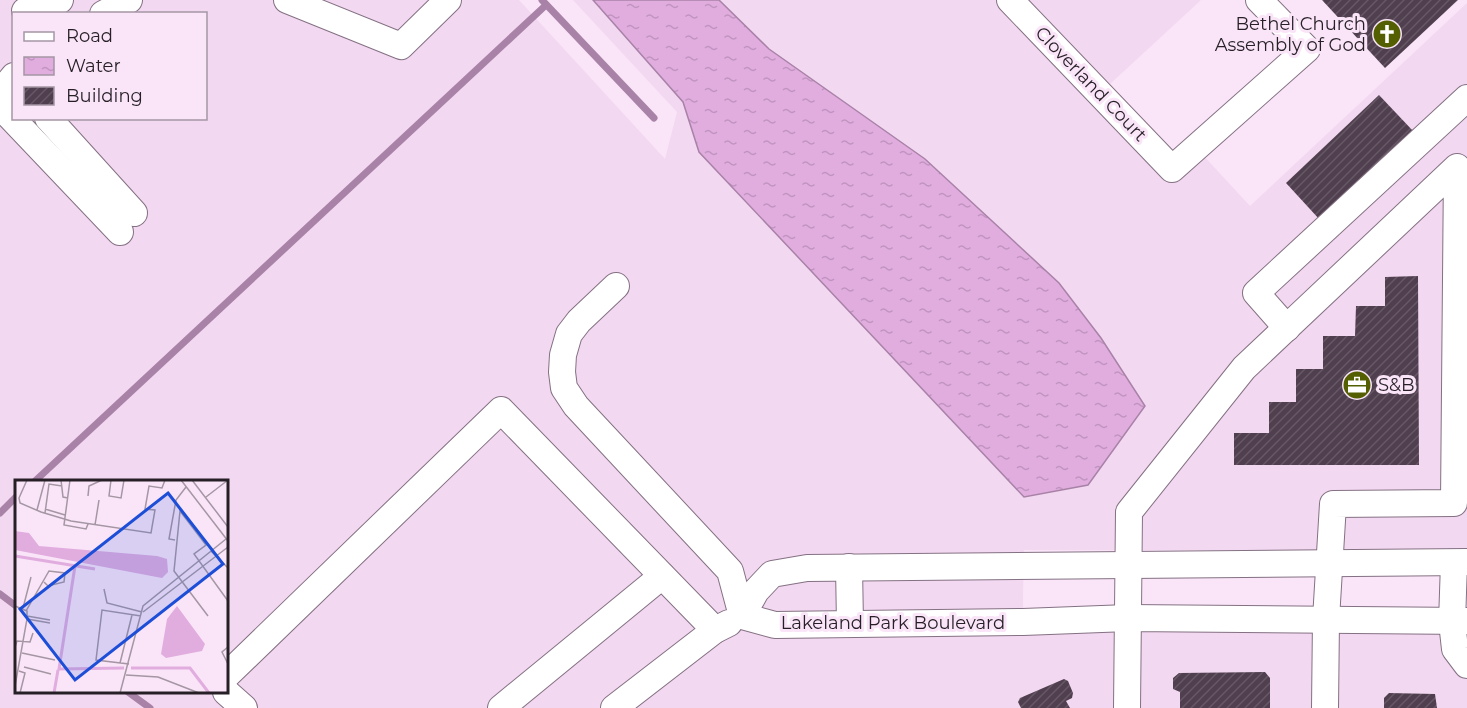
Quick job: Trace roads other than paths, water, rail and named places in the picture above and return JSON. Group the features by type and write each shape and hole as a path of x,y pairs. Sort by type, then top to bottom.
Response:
{"street":[{"path":"24,8 60,0"},
{"path":"107,12 129,0"},
{"path":"287,0 401,46 448,0"},
{"name":"Cloverland Court","path":"1010,0 1172,169 1307,49 1259,0"},
{"path":"1287,328 1256,293 1467,98"},
{"path":"0,106 12,117"},
{"path":"15,120 127,222 50,120"},
{"path":"1127,708 1130,512 1244,368 1457,167 1454,503 1333,504 1326,619 1325,708"},
{"path":"616,286 579,321 570,334 563,355 564,388 576,406 730,571 742,616"},
{"path":"228,674 501,410 715,630"},
{"path":"614,708 715,630 742,616 756,591 772,574 807,568 1461,562 1459,622 1455,649 1467,665"},
{"path":"849,567 850,624"},
{"path":"501,708 662,576"},
{"name":"Lakeland Park Boulevard","path":"742,616 775,625 1023,622 1128,618 1459,622"},
{"path":"227,693 244,708"}],"water":[{"path":"593,0 719,0 769,49 925,159 1059,283 1101,338 1145,406 1088,485 1024,497 699,152 683,102"}],"waterway":[{"path":"542,0 654,118"},
{"path":"36,480 546,5"},
{"path":"0,513 15,498"},
{"path":"0,594 15,605"},
{"path":"129,693 150,708"}],"place":[{"name":"Bethel Church Assembly of God","path":"1387,34"},
{"name":"S&B","path":"1357,385"}]}
